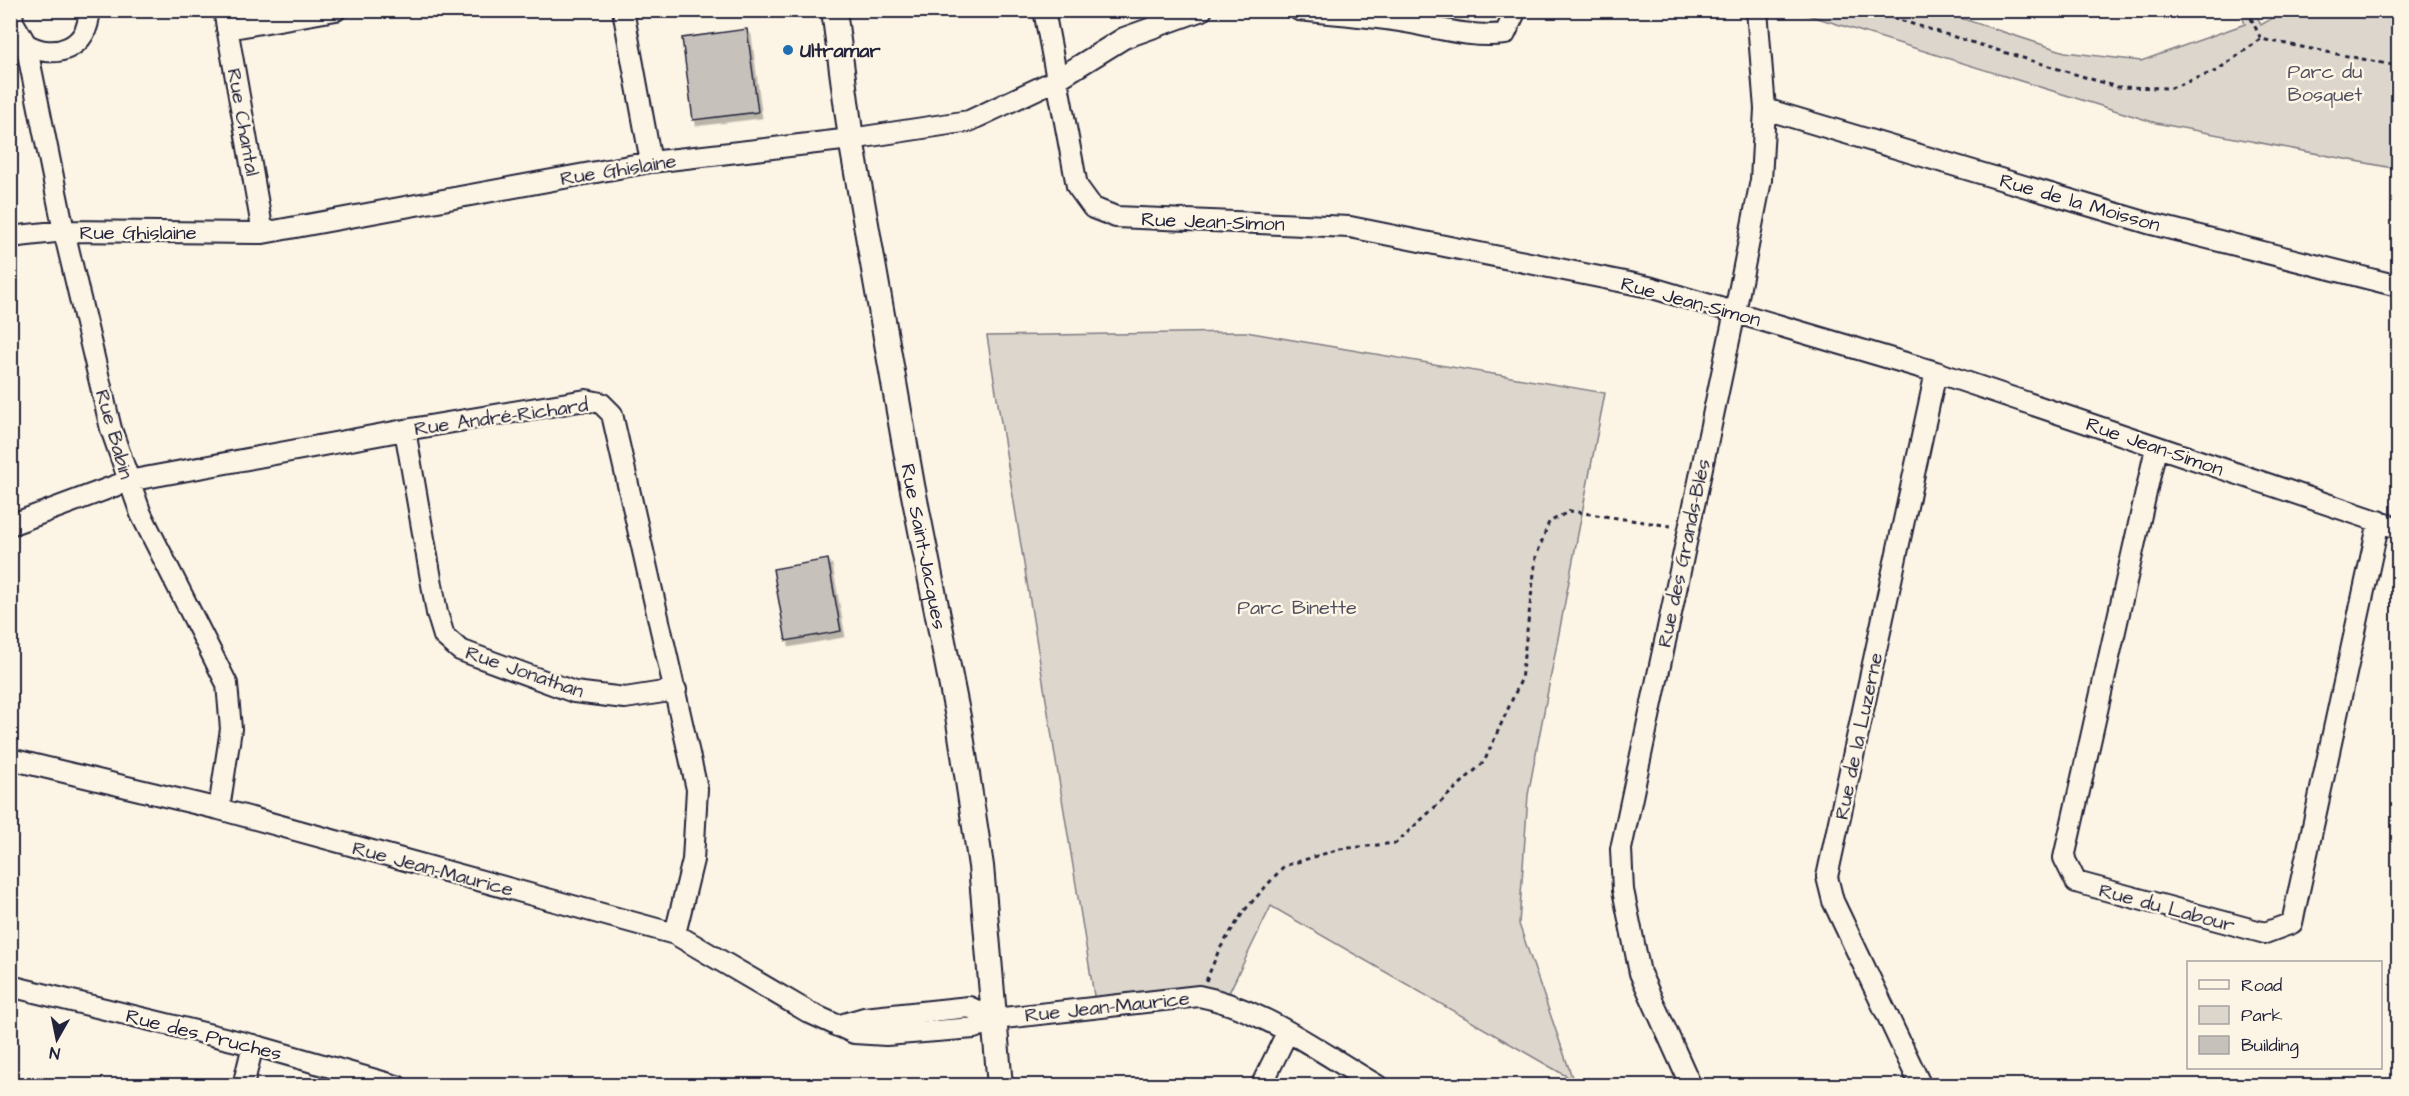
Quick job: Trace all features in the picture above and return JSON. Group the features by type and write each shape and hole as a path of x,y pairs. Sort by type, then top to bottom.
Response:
{"street":[{"name":"Rue Babin","path":"12,10 13,22 26,44 64,231 111,429 141,514 227,684 231,729 219,809"},
{"path":"26,44 49,53 73,46 82,37 88,25 89,10"},
{"path":"226,20 336,10"},
{"path":"623,10 651,162"},
{"name":"Rue Saint-Jacques","path":"834,10 851,139 912,485 959,723 981,866 1000,1086"},
{"name":"Rue Jean-Simon","path":"1044,10 1077,186 1093,208 1116,217 1350,227 1649,287 1936,372 2398,528"},
{"name":"Rue Ghislaine","path":"10,237 64,231 263,233 651,162 851,139 969,121 1056,80 1124,38 1202,10"},
{"path":"1299,10 1404,22 1454,33 1487,36 1505,34 1516,10"},
{"name":"Rue des Grands-Blés","path":"1691,1086 1640,973 1623,890 1621,849 1736,312 1761,180 1765,109 1757,10"},
{"name":"Rue Chantal","path":"226,20 263,233"},
{"name":"Rue de la Moisson","path":"1765,109 2148,223 2398,286"},
{"name":"Rue de la Luzerne","path":"1921,1086 1833,901 1827,877 1936,372"},
{"name":"Rue André-Richard","path":"10,525 128,481 405,430 586,400 602,403 612,414 697,789 693,860 675,934"},
{"name":"Rue Jonathan","path":"405,430 437,613 444,636 460,650 574,692 625,698 676,690"},
{"name":"Rue du Labour","path":"2156,448 2064,858 2076,882 2265,933 2292,923 2379,521"},
{"name":"Rue Jean-Maurice","path":"10,759 219,809 675,934 810,1013 837,1026 864,1018 969,1007 995,1019 1199,996 1225,1001 1287,1033 1378,1086"},
{"name":"Rue des Pruches","path":"10,986 253,1045 397,1086"},
{"path":"1262,1086 1287,1033"},
{"path":"243,1086 253,1045"}],"path":[{"path":"1867,10 2117,87 2171,88 2216,71 2261,39 2398,66"},
{"path":"2247,10 2261,39"},
{"path":"1199,996 1219,950 1244,911 1284,866 1340,849 1396,843 1484,762 1521,680 1536,557 1549,522 1570,511 1688,529"}],"green space":[{"name":"Parc du Bosquet","path":"1795,11 1939,11 2065,52 2141,61 2245,24 2240,11 2255,11 2261,25 2284,11 2398,11 2398,169 2156,123"},
{"name":"Parc Binette","path":"1246,332 1605,393 1528,795 1519,924 1573,1080 1271,906 1225,1001 1096,1008 987,336"}],"building":[{"path":"747,29 758,112 693,120 682,38"},
{"path":"828,559 841,631 786,641 773,569"}],"place":[{"name":"Ultramar","path":"788,50"}]}
